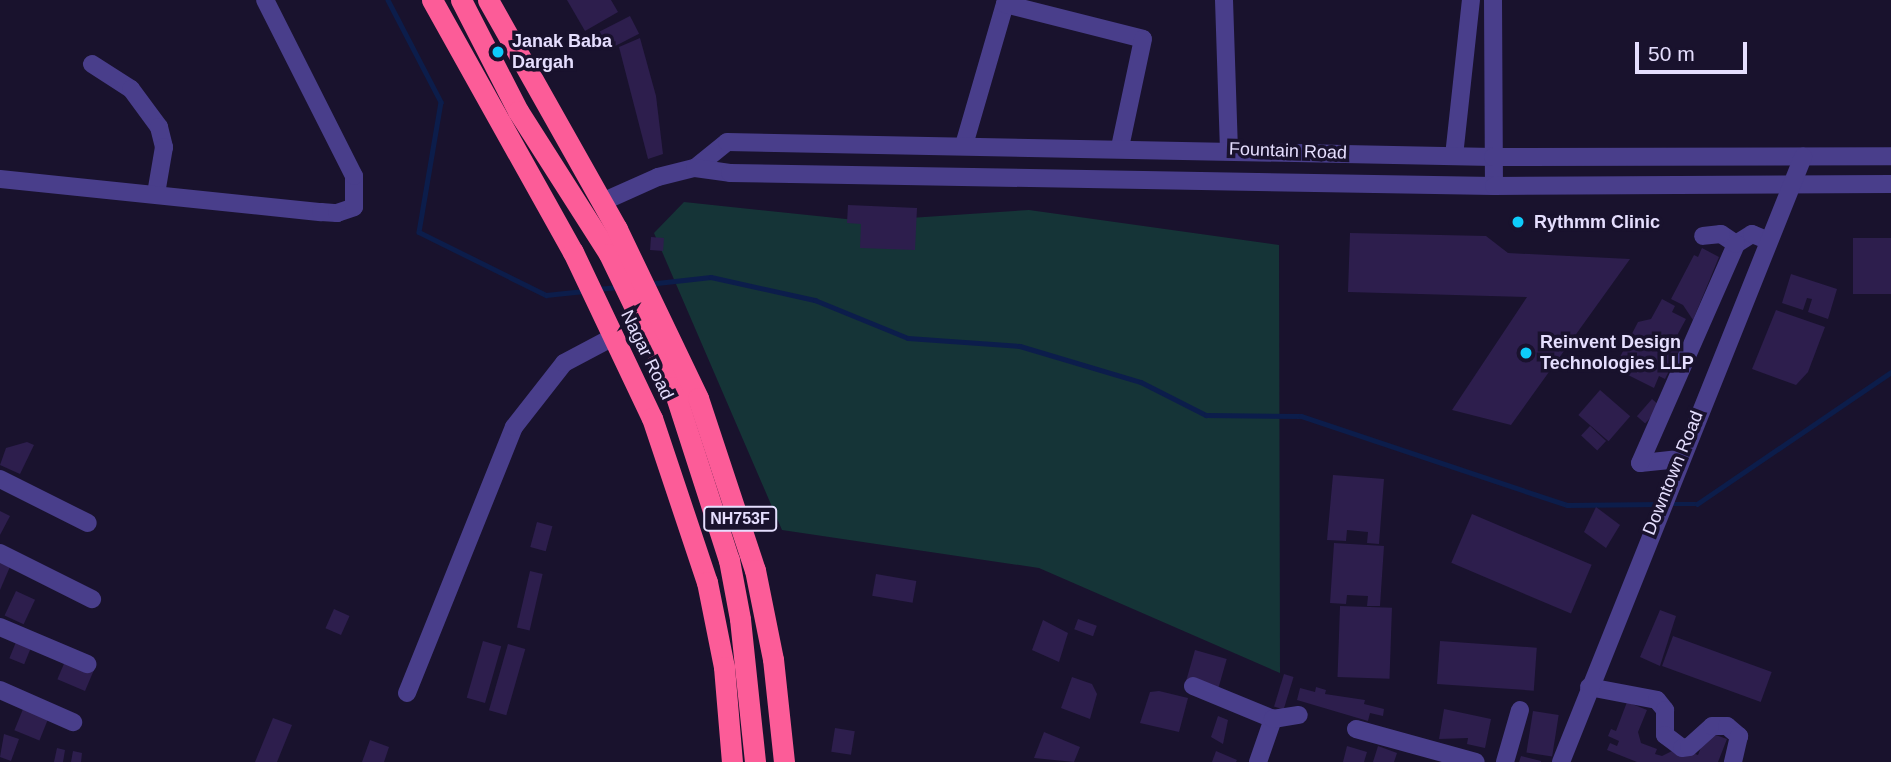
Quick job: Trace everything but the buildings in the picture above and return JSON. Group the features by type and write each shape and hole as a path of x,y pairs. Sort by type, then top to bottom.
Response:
{"highway":[{"name":"Nagar Road","path":"432,0 537,186 591,290 652,418 707,582 724,667 732,762"},
{"path":"461,0 518,111 582,215 634,284 673,387 722,535 740,619 755,762"},
{"name":"Nagar Road","path":"488,0 602,202 634,284 698,398 755,570 773,659 784,762"},
{"path":"537,186 582,215"}],"street":[{"path":"0,179 320,212 354,207 354,176 265,0"},
{"path":"1224,0 1230,150"},
{"path":"1454,156 1471,0"},
{"path":"1493,0 1494,186"},
{"path":"964,145 1004,4 1143,39 1120,147"},
{"path":"92,64 131,89 159,127 164,147 156,194"},
{"name":"Fountain Road","path":"695,168 727,142 1120,147 1493,157 1891,156"},
{"path":"1137,180 1139,148"},
{"name":"Downtown Road","path":"1561,762 1679,459 1802,158"},
{"name":"Fountain Road","path":"602,202 658,177 695,168 730,173 1494,186 1792,187 1891,184"},
{"path":"1703,236 1721,234 1736,244"},
{"path":"1679,459 1640,463 1736,244 1752,234 1769,241"},
{"path":"407,693 514,427 564,363 613,337"},
{"path":"0,479 88,523"},
{"path":"0,553 92,599"},
{"path":"0,627 87,664"},
{"path":"1193,686 1273,719 1299,715"},
{"path":"1589,687 1657,700 1665,710 1665,735 1682,748 1689,747 1712,726 1727,726 1739,736 1733,762"},
{"path":"0,690 73,722"},
{"path":"1505,762 1520,710"},
{"path":"1258,762 1273,719"},
{"path":"1356,729 1476,762"}],"green space":[{"path":"684,202 865,221 1029,210 1279,245 1280,673 1039,568 782,530 654,233"}],"waterway":[{"path":"388,0 441,102 419,232 546,295 584,291"},
{"path":"648,284 711,277 815,300 908,338 1020,346 1141,382 1206,415 1301,416 1567,505 1659,504"},
{"path":"596,289 619,287"},
{"path":"1671,504 1697,504 1891,372"}],"place":[{"name":"Janak Baba Dargah","path":"498,52"},
{"name":"Rythmm Clinic","path":"1518,222"},
{"name":"Reinvent Design Technologies LLP","path":"1526,353"}]}
